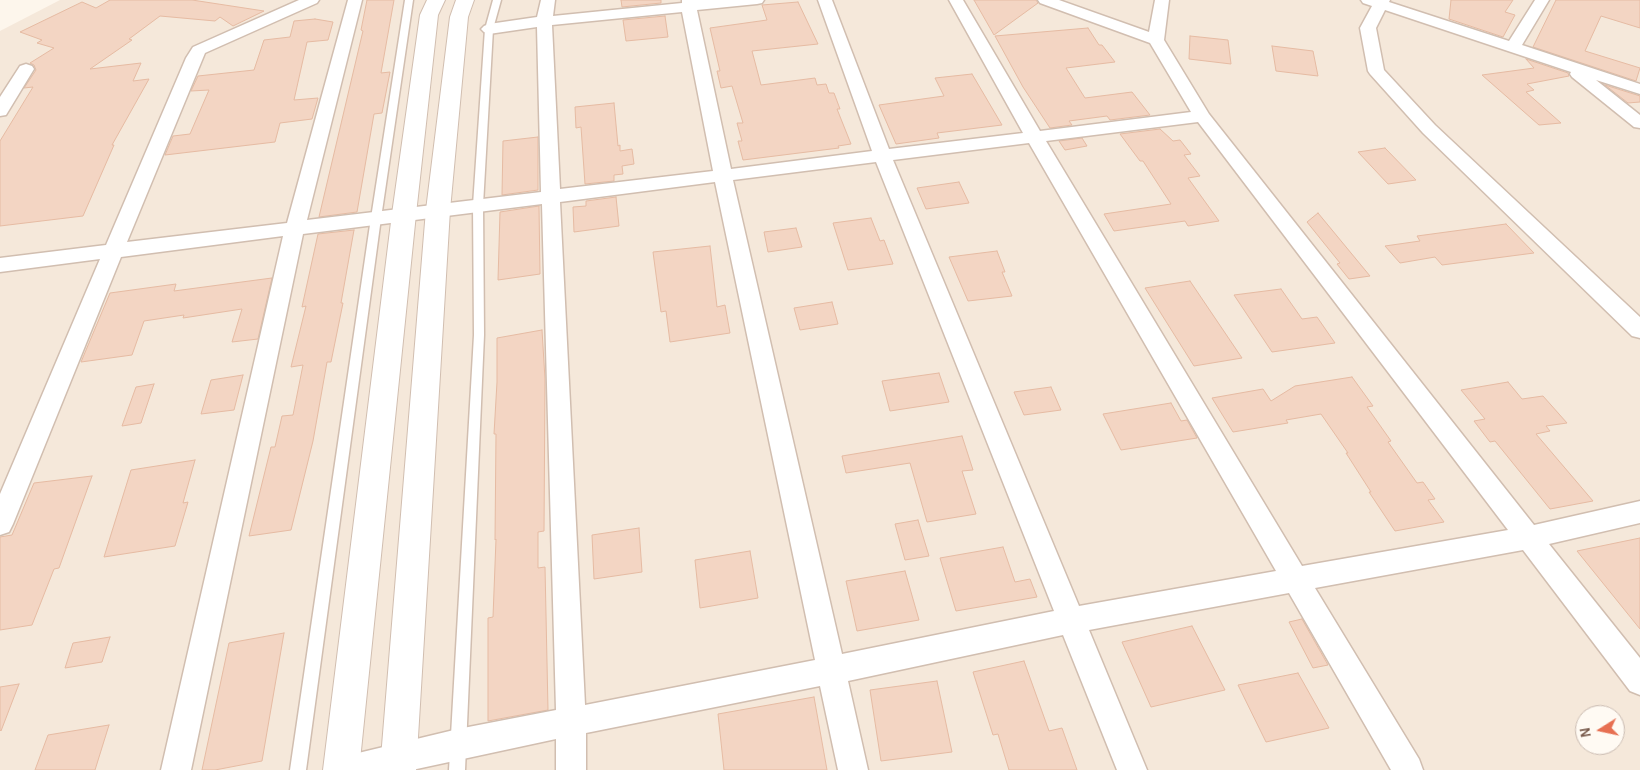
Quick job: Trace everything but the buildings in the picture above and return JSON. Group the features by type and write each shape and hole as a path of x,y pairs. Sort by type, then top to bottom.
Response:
{"street":[{"path":"0,524 194,58 200,50 312,0"},
{"path":"176,770 295,228 355,0"},
{"path":"341,770 404,214 429,15 436,0"},
{"path":"398,764 438,210 459,17 465,0"},
{"path":"489,28 546,10 757,0"},
{"path":"825,0 882,155 1132,770"},
{"path":"956,0 1034,136 1408,770"},
{"path":"1045,0 1156,40 1202,116 1527,538 1640,681"},
{"path":"1156,40 1162,0"},
{"path":"1513,48 1542,0"},
{"path":"1640,89 1377,1 1368,28 1376,71 1429,129 1640,330"},
{"path":"689,4 723,175 853,770"},
{"path":"546,10 551,196 571,722 571,770"},
{"path":"1566,65 1640,123"},
{"path":"0,111 26,69"},
{"path":"0,265 1202,116"},
{"path":"350,770 457,757 571,722 1072,620 1295,578 1527,538 1640,512"}],"lane":[{"path":"298,770 376,218 409,0"},
{"path":"457,757 479,334 478,205 489,28 497,0"}],"shaded area":[{"path":"60,0 1640,0 1640,770 0,770 0,31"}]}
